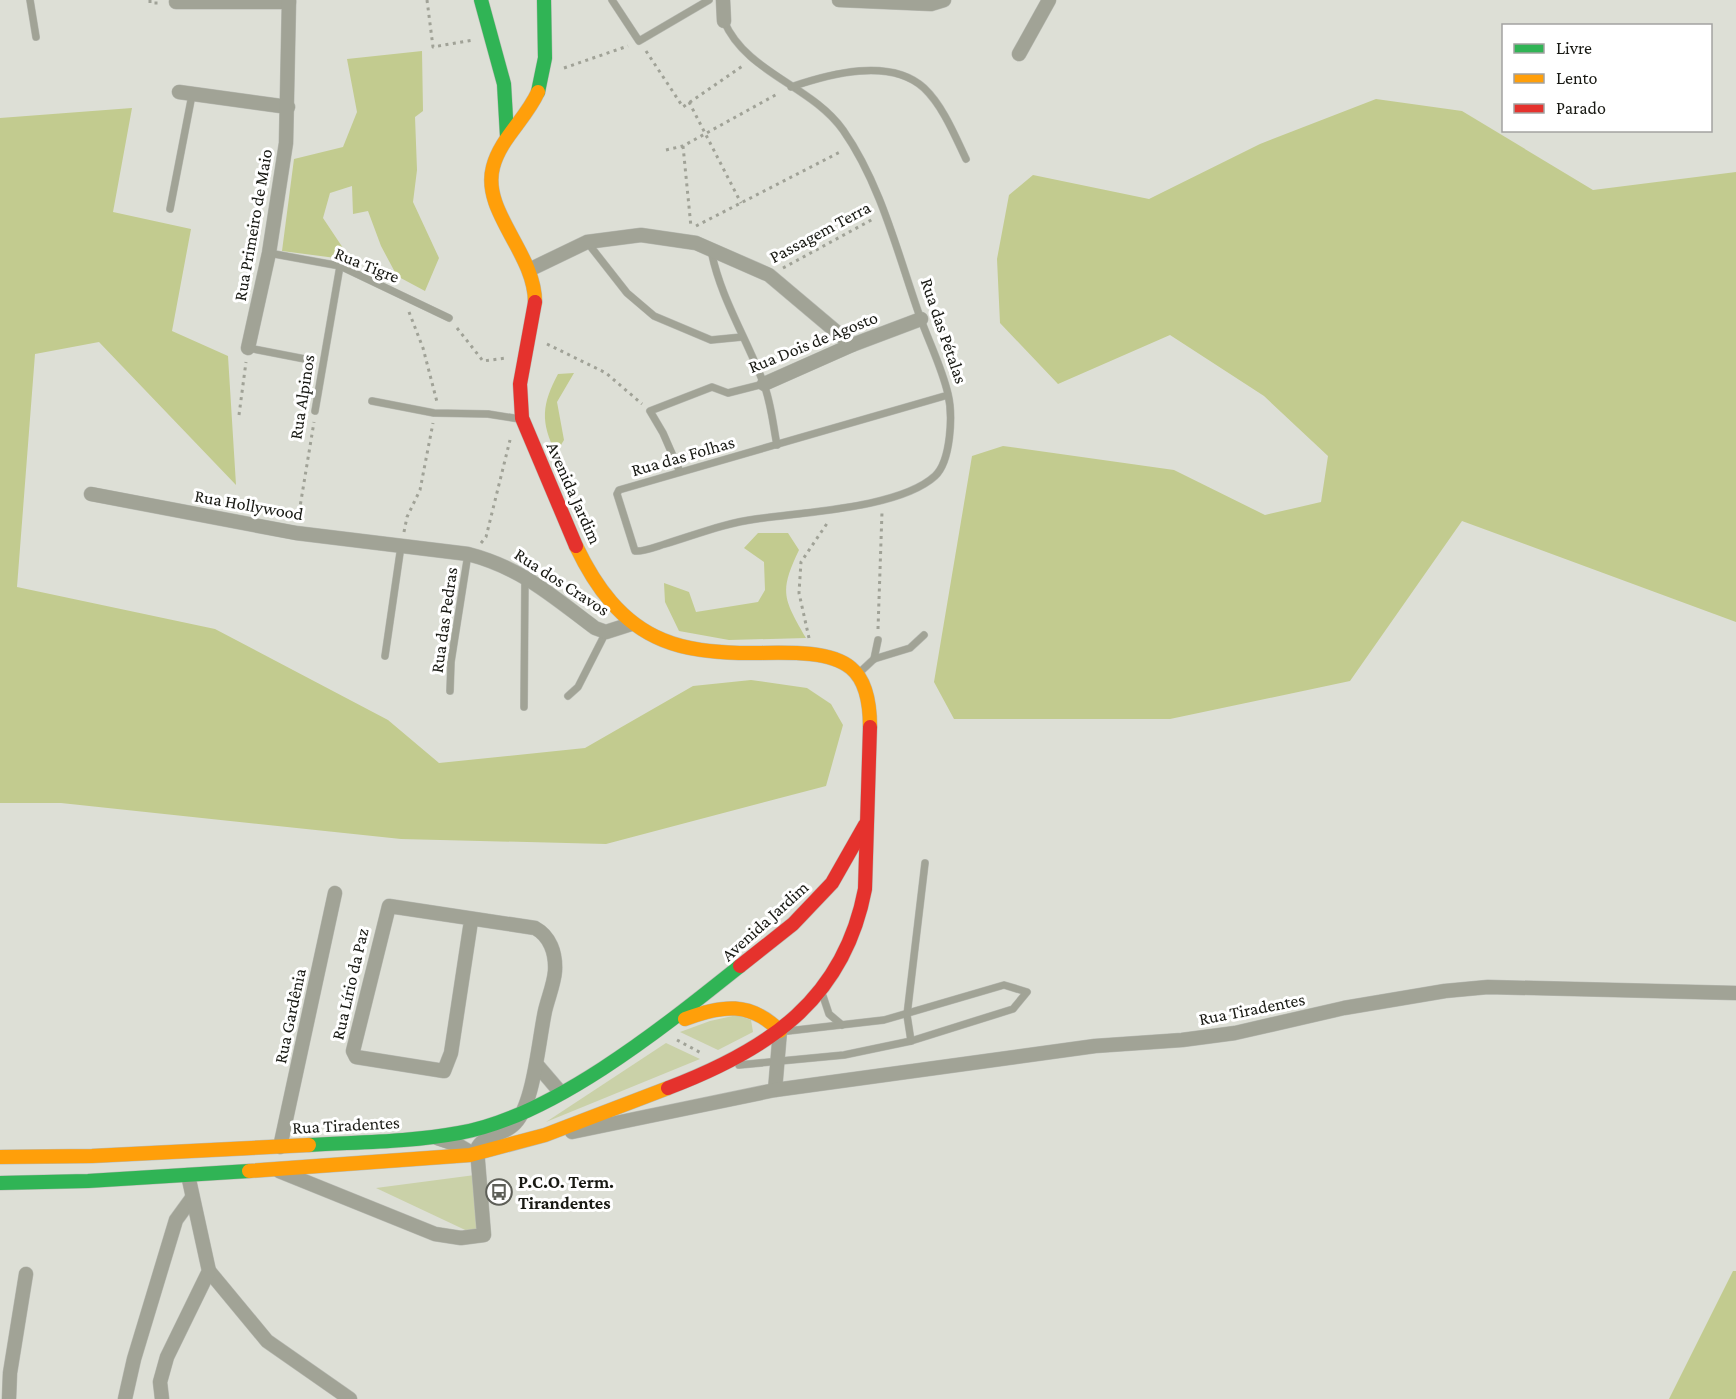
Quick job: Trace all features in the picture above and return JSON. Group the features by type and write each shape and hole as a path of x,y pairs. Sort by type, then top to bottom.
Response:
{"street":[{"path":"481,0 506,101 507,136"},
{"name":"Avenida Jardim","path":"544,0 544,58 539,91 528,110 507,136 495,161 490,189 525,253 531,269 535,292 520,382 522,420 582,558 602,592 631,624 651,636 700,650 729,654 812,655 842,663 857,675 868,699 870,717 867,873 859,915 842,956 823,989 780,1031"},
{"name":"Rua das Pétalas","path":"723,0 724,21"},
{"path":"839,0 931,4 942,1"},
{"path":"1018,54 1049,0"},
{"path":"176,2 289,1"},
{"name":"Rua Primeiro de Maio","path":"248,348 269,253 286,143 289,1"},
{"path":"185,93 288,107"},
{"path":"506,101 516,112 528,110"},
{"path":"531,269 587,242 640,235 696,243 769,275 852,345"},
{"name":"Rua Dois de Agosto","path":"764,384 852,345 921,319"},
{"name":"Rua Hollywood","path":"91,494 296,533 401,546"},
{"name":"Rua dos Cravos","path":"401,546 468,554 495,561 525,575 574,614 606,632 631,624"},
{"name":"Avenida Jardim","path":"669,1032 817,901 845,865 867,822"},
{"name":"Rua Gardênia","path":"280,1146 335,893"},
{"name":"Rua Lírio da Paz","path":"471,921 451,1053 444,1071 356,1057 353,1052 387,908 391,906 471,921 535,928 545,934 550,943 555,972 537,1065 521,1114"},
{"name":"Rua Tiradentes","path":"0,1183 188,1175 476,1155 538,1138 681,1111 775,1089 1095,1046 1235,1034 1344,1008 1445,990 1488,987 1736,993"},
{"path":"669,1032 704,1011 741,1007 759,1012 780,1031 775,1089"},
{"name":"Rua Tiradentes","path":"538,1138 721,1066 759,1046 780,1031"},
{"name":"Rua Tiradentes","path":"0,1157 280,1146 432,1137 482,1128 521,1114 669,1032"},
{"path":"537,1065 561,1093"},
{"path":"432,1137 458,1145 476,1155 479,1144 510,1129 521,1114"},
{"name":"Rua Tiradentes","path":"274,1169 435,1234 461,1238 484,1235 476,1155"},
{"path":"188,1175 208,1272 267,1341 350,1399"},
{"path":"125,1399 134,1359 176,1220 192,1198"},
{"path":"162,1399 160,1382 167,1357 208,1272"},
{"path":"9,1399 5,1373 26,1274"}],"lane":[{"path":"30,0 36,36"},
{"path":"612,0 639,41 709,0"},
{"name":"Rua das Pétalas","path":"724,21 734,38 753,59 821,108 841,128 853,145 884,213 948,395 948,453 944,465 935,476 917,488 883,499 838,509"},
{"path":"791,87 829,74 864,70 899,74 924,87 952,127 966,159"},
{"path":"170,209 185,93"},
{"path":"587,242 627,293 654,316 711,340 742,337"},
{"path":"711,249 715,273 764,384 777,445"},
{"name":"Rua Tigre","path":"269,253 339,266 449,318"},
{"name":"Rua Alpinos","path":"315,411 339,266"},
{"path":"248,348 310,360"},
{"name":"Rua Dois de Agosto","path":"650,411 712,387 728,393 764,384"},
{"name":"Rua das Folhas","path":"838,509 744,520 635,552 617,494 619,490 948,395"},
{"path":"372,401 434,413 488,414 522,420"},
{"path":"650,411 663,433 680,472"},
{"path":"385,656 401,546"},
{"name":"Rua das Pedras","path":"450,691 451,662 468,554"},
{"path":"524,707 525,575"},
{"path":"568,696 578,687 606,632"},
{"path":"857,675 874,659 910,648 924,635"},
{"path":"874,659 878,640"},
{"path":"911,1041 907,1015 925,863"},
{"name":"Rua Tiradentes","path":"721,1066 777,1063 844,1055 911,1041 1013,1009 1027,992 1004,985 907,1015"},
{"path":"823,989 826,1007 842,1025"},
{"path":"780,1031 871,1023 907,1015"}],"path":[{"path":"150,0 150,3 160,3"},
{"path":"427,0 433,47 492,37"},
{"path":"565,69 639,41 683,107 753,59"},
{"path":"666,150 683,146 791,87"},
{"path":"689,102 707,133 741,203"},
{"path":"692,228 853,145"},
{"path":"683,146 692,228 696,243"},
{"name":"Passagem Terra","path":"769,275 884,213"},
{"path":"449,318 483,361"},
{"path":"529,335 606,373 650,411"},
{"path":"239,415 248,348"},
{"name":"Rua Alpinos","path":"296,533 315,411"},
{"path":"468,554 486,537 509,441"},
{"path":"878,640 883,499"},
{"path":"812,655 799,593 801,562 838,509"},
{"path":"669,1032 708,1056"}],"green space":[{"path":"422,51 423,111 415,117 417,170 413,202 439,258 425,291 397,276 381,246 368,211 353,214 352,186 330,193 323,218 351,260 282,251 294,159 343,147 357,112 347,59"},
{"path":"1376,99 1462,111 1593,190 1736,172 1736,622 1462,521 1350,681 1170,719 954,719 934,682 972,456 1003,446 1174,470 1265,515 1321,502 1328,456 1264,396 1170,335 1058,384 1000,323 997,259 1009,195 1033,175 1149,199 1260,144"},
{"path":"132,108 113,212 191,229 172,331 228,356 236,485 99,342 35,354 17,587 215,629 388,720 439,763 585,748 693,686 751,680 807,688 831,704 843,725 826,786 606,844 401,839 61,803 0,803 0,118"},
{"path":"574,373 557,402 564,440 556,453 547,432 546,404 558,374"},
{"path":"758,533 788,533 799,550 788,576 786,595 792,613 806,638 729,640 679,631 665,602 664,583 689,592 696,612 758,602 765,590 764,562 744,548"},
{"path":"737,1015 751,1020 753,1032 718,1050 680,1032 710,1021"},
{"path":"666,1043 700,1059 546,1122"},
{"path":"475,1175 478,1236 376,1188"},
{"path":"1733,1271 1736,1271 1736,1399 1669,1399"}],"traffic: fast":[{"path":"481,0 504,84 507,136"},
{"path":"538,92 545,58 544,0"},
{"path":"309,1145 441,1136 495,1124 570,1089 607,1066 678,1015 740,966"},
{"path":"0,1183 88,1181 249,1171"}],"traffic: slow":[{"path":"535,302 533,284 527,266 494,200 491,183 493,167 501,147 538,92"},
{"path":"576,546 592,575 611,602 634,624 663,640 710,651 813,654 840,661 851,668 861,680 868,703 870,727"},
{"path":"685,1019 711,1011 735,1008 758,1014 780,1031"},
{"path":"249,1171 470,1155 545,1135 668,1088"},
{"path":"0,1157 92,1156 309,1145"}],"traffic: jam":[{"path":"535,302 520,384 522,418 576,546"},
{"path":"668,1088 704,1073 769,1038 796,1016 820,991 839,962 855,928 865,889 870,727"},
{"path":"740,966 793,924 832,883 865,825"}],"place":[{"name":"P.C.O. Term. Tirandentes","path":"499,1192"}]}
